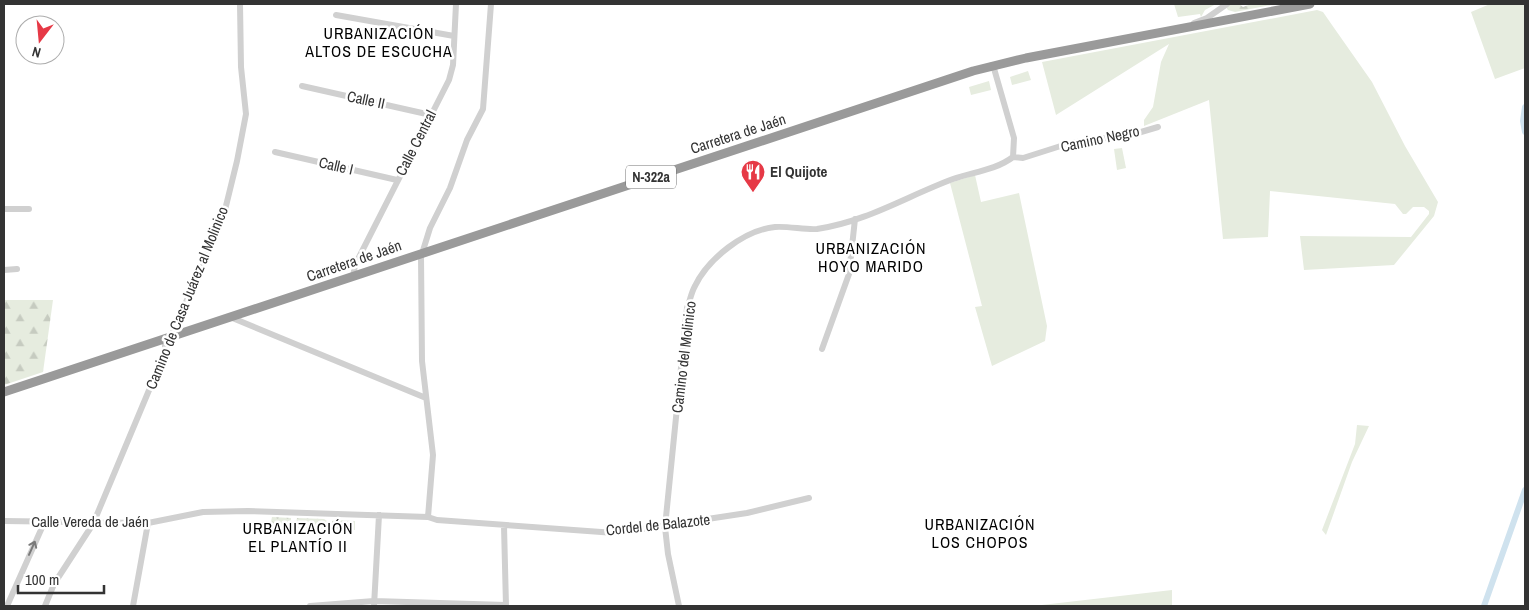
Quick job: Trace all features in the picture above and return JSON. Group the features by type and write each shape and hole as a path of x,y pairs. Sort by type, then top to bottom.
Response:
{"highway":[{"name":"Carretera de Jaén","path":"4,392 129,350 167,341 230,317 993,65 1310,4"}],"street":[{"name":"Camino de Casa Juárez al Molinico","path":"45,606 54,584 93,524 165,352 167,341 174,330 224,214 246,114 241,67 240,4"},
{"name":"Calle Central","path":"353,277 355,265 449,80 453,65 456,4"},
{"path":"428,517 434,462 426,398 421,322 422,253 430,228 450,188 466,140 483,109 491,4"},
{"path":"1184,27 1207,18 1227,4"},
{"path":"336,15 454,36"},
{"path":"993,65 1014,138 1014,157"},
{"name":"Calle II","path":"302,86 431,115"},
{"name":"Camino Negro","path":"1014,157 1022,158 1067,144 1092,139 1124,137 1158,127"},
{"name":"Calle I","path":"275,152 397,180"},
{"name":"Camino del Molinico","path":"679,606 668,554 665,527 688,308 695,286 725,248 750,236 773,227 796,226 816,229 877,214 952,180 1004,164 1014,157"},
{"path":"4,209 29,209"},
{"path":"822,349 849,274 855,219"},
{"path":"4,270 17,269"},
{"path":"230,317 426,398"},
{"name":"Cordel de Balazote","path":"504,526 615,533 747,514 809,498"},
{"name":"Calle Vereda de Jaén","path":"4,521 93,524 148,523 203,512 248,511 428,517 437,520 504,526"},
{"path":"374,604 379,515"},
{"path":"7,606 44,522"},
{"path":"134,606 148,523"},
{"path":"310,606 374,604 506,606 504,526"}],"green space":[{"path":"1174,4 1216,4 1205,10 1201,17 1200,14 1178,17"},
{"path":"1229,4 1239,4 1243,7 1251,4 1276,4 1235,12 1228,10 1226,7"},
{"path":"1490,4 1525,4 1525,68 1495,79 1471,12"},
{"path":"1317,10 1323,12 1372,82 1405,146 1438,202 1434,216 1394,265 1304,270 1300,236 1411,237 1429,214 1429,211 1424,207 1413,207 1406,214 1403,214 1395,204 1270,191 1268,237 1223,239 1209,100 1144,126 1144,120 1153,107 1161,62 1169,44 1056,115 1042,62"},
{"path":"1028,71 1031,80 1012,85 1010,77"},
{"path":"989,81 991,90 971,95 969,87"},
{"path":"1122,148 1126,168 1117,170 1114,149"},
{"path":"975,175 981,202 1019,193 1047,326 1045,341 992,366 975,307 982,306 950,183"},
{"path":"4,300 53,300 43,372 4,385"},
{"path":"1357,425 1369,426 1352,462 1326,535 1322,530 1355,444"},
{"path":"272,517 291,518 291,523 296,523 297,518 324,519 327,521 326,529 270,526"},
{"path":"332,521 355,521 355,530 332,529"},
{"path":"1172,590 1172,606 1033,606"}],"waterway":[{"path":"1525,107 1523,121 1525,132"},
{"path":"1484,606 1525,490"}],"place":[{"name":"El Quijote","path":"753,193"}],"district":[{"name":"URBANIZACIÓN ALTOS DE ESCUCHA","path":"379,42"},
{"name":"URBANIZACIÓN HOYO MARIDO","path":"871,257"},
{"name":"URBANIZACIÓN LOS CHOPOS","path":"980,533"},
{"name":"URBANIZACIÓN EL PLANTÍO II","path":"298,537"}]}
